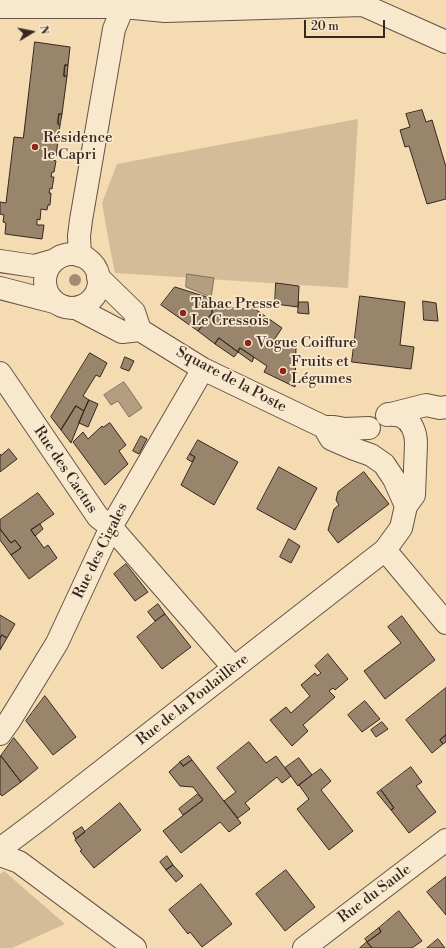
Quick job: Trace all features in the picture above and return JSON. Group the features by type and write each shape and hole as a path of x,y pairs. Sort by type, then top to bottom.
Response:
{"street":[{"path":"80,256 79,236 85,193 114,29 125,3"},
{"path":"0,7 125,3 165,11 363,5 446,42"},
{"path":"0,261 34,266 55,260 65,255 80,256 91,263 98,277 134,312 140,330 122,332 76,308 63,307 54,302 0,288"},
{"path":"54,302 47,293 44,282 48,268 55,260"},
{"path":"76,308 86,304 93,297 98,288 98,277"},
{"name":"Square de la Poste","path":"140,330 203,369 324,427 345,429 369,428 376,419 388,414 426,405 443,407"},
{"name":"Rue des Cigales","path":"0,734 57,643 111,527 203,369"},
{"name":"Rue des Cactus","path":"0,373 98,517 111,527 234,668"},
{"name":"Square de la Poste","path":"324,427 331,439 394,465 404,462 412,454 416,440 425,426 433,420 443,407"},
{"path":"388,414 401,416 412,424 416,440 414,495 406,506"},
{"path":"369,428 366,442 377,459 394,479 406,506"},
{"name":"Rue de la Poulaillère","path":"0,849 385,550 401,528 406,506"},
{"path":"385,550 446,622"},
{"name":"Rue du Saule","path":"304,948 446,840"},
{"path":"0,855 18,862 135,948"}],"shaded area":[{"path":"358,119 348,288 115,273 102,203 117,164"},
{"path":"187,274 214,278 211,298 186,287"},
{"path":"124,382 142,408 129,417 118,401 111,405 104,395"},
{"path":"4,871 65,924 12,948 0,948 0,874"}],"building":[{"name":"Résidence le Capri","path":"35,42 70,47 68,65 65,65 64,76 67,76 62,114 59,114 58,124 60,125 56,156 54,156 53,160 56,161 54,172 52,172 51,177 54,177 52,189 50,188 49,193 51,193 50,205 48,205 47,210 41,209 40,220 37,219 37,225 44,225 42,239 5,234 6,223 3,222 4,215 0,214 0,202 6,203 14,137 23,138"},
{"path":"65,65 68,65 67,76 64,76"},
{"path":"422,110 426,122 432,120 446,167 446,199 427,204 409,146 405,147 400,130 410,127 406,114"},
{"path":"59,114 62,114 60,125 58,124"},
{"path":"276,283 299,286 298,307 275,304"},
{"path":"175,287 213,299 212,313 198,331 161,305"},
{"path":"360,296 405,302 400,345 414,347 411,369 352,362"},
{"path":"423,301 436,303 438,321 424,320"},
{"path":"299,302 308,302 309,314 298,313"},
{"path":"212,304 243,309 248,304 282,328 272,343 280,348 287,340 296,346 295,387 264,372 267,366 240,348 238,352 219,338 215,344 198,331 212,313"},
{"path":"219,338 238,352 234,357 215,344"},
{"path":"240,348 254,357 252,362 238,352"},
{"path":"90,353 107,363 100,377 96,375 83,396 89,400 84,411 76,406 61,430 51,417"},
{"path":"125,357 134,361 129,371 121,368"},
{"path":"89,400 98,404 88,427 79,423"},
{"path":"76,406 84,411 71,443 61,430"},
{"path":"110,423 126,445 119,451 128,464 105,485 73,442 83,432 88,439 102,426 103,427"},
{"path":"141,436 147,439 139,454 133,451"},
{"path":"198,440 238,462 214,505 181,485 195,457 190,454"},
{"path":"9,449 17,459 0,472 0,454 1,455"},
{"path":"190,454 195,457 192,462 187,459"},
{"path":"279,467 317,488 295,530 257,509"},
{"path":"364,472 389,504 338,543 328,530 334,509 339,505 336,500 338,492"},
{"path":"38,493 54,514 31,530 44,548 48,545 57,558 29,579 11,555 21,548 15,540 11,543 0,529 0,520"},
{"path":"40,524 43,529 35,536 31,530"},
{"path":"0,529 11,543 15,540 21,548 11,555 0,540"},
{"path":"289,539 300,546 291,563 280,557"},
{"path":"126,564 148,592 135,601 114,574"},
{"path":"158,604 165,614 155,621 148,612"},
{"path":"165,614 191,647 162,669 137,637"},
{"path":"0,615 15,624 7,638 2,635 0,638"},
{"path":"402,616 435,660 385,699 364,671 401,643 388,627"},
{"path":"2,635 7,638 0,650 0,638"},
{"path":"328,654 348,679 335,690 333,688 329,691 335,697 303,725 308,731 292,746 270,720 286,707 291,713 310,696 301,685 315,673 317,676 321,673 315,666"},
{"path":"446,688 446,735 440,740 443,744 432,753 406,720"},
{"path":"45,696 76,737 53,755 26,721"},
{"path":"365,701 380,719 362,732 348,715"},
{"path":"382,722 388,729 376,737 371,730"},
{"path":"446,735 446,742 443,744 440,740"},
{"path":"14,738 38,768 21,782 1,756"},
{"path":"249,742 266,763 276,756 291,776 282,783 277,777 245,803 250,809 238,818 224,801 236,792 217,768"},
{"path":"1,756 21,782 2,796 0,794"},
{"path":"189,756 192,760 183,766 180,762"},
{"path":"299,758 312,775 298,786 285,768"},
{"path":"192,760 241,823 229,832 220,822 181,853 163,831 203,800 193,787 180,786 169,772 180,762 183,766"},
{"path":"411,767 422,782 416,786 436,812 409,833 391,810 394,808 381,790"},
{"path":"321,769 331,781 321,790 353,831 329,850 297,809 309,799 299,785"},
{"path":"381,790 394,808 391,810 377,793"},
{"path":"198,794 203,800 183,815 179,809"},
{"path":"120,803 141,830 94,868 80,851 82,850 75,840"},
{"path":"82,827 85,832 76,839 73,833"},
{"path":"167,856 173,865 166,870 160,862"},
{"path":"173,865 183,876 176,882 166,870"},
{"path":"286,870 315,907 285,931 256,894"},
{"path":"446,877 446,915 427,892"},
{"path":"201,884 232,924 202,947 190,932 188,934 169,910"},
{"path":"399,911 422,941 412,948 372,948 367,942 381,932 379,928"},
{"path":"379,928 381,932 367,942 365,939"},
{"path":"438,939 445,948 427,948"},
{"path":"367,942 372,948 360,948"}],"place":[{"name":"Résidence le Capri","path":"35,147"},
{"name":"Tabac Presse Le Cressois","path":"183,313"},
{"name":"Vogue Coiffure","path":"248,343"},
{"name":"Fruits et Légumes","path":"283,371"}]}
